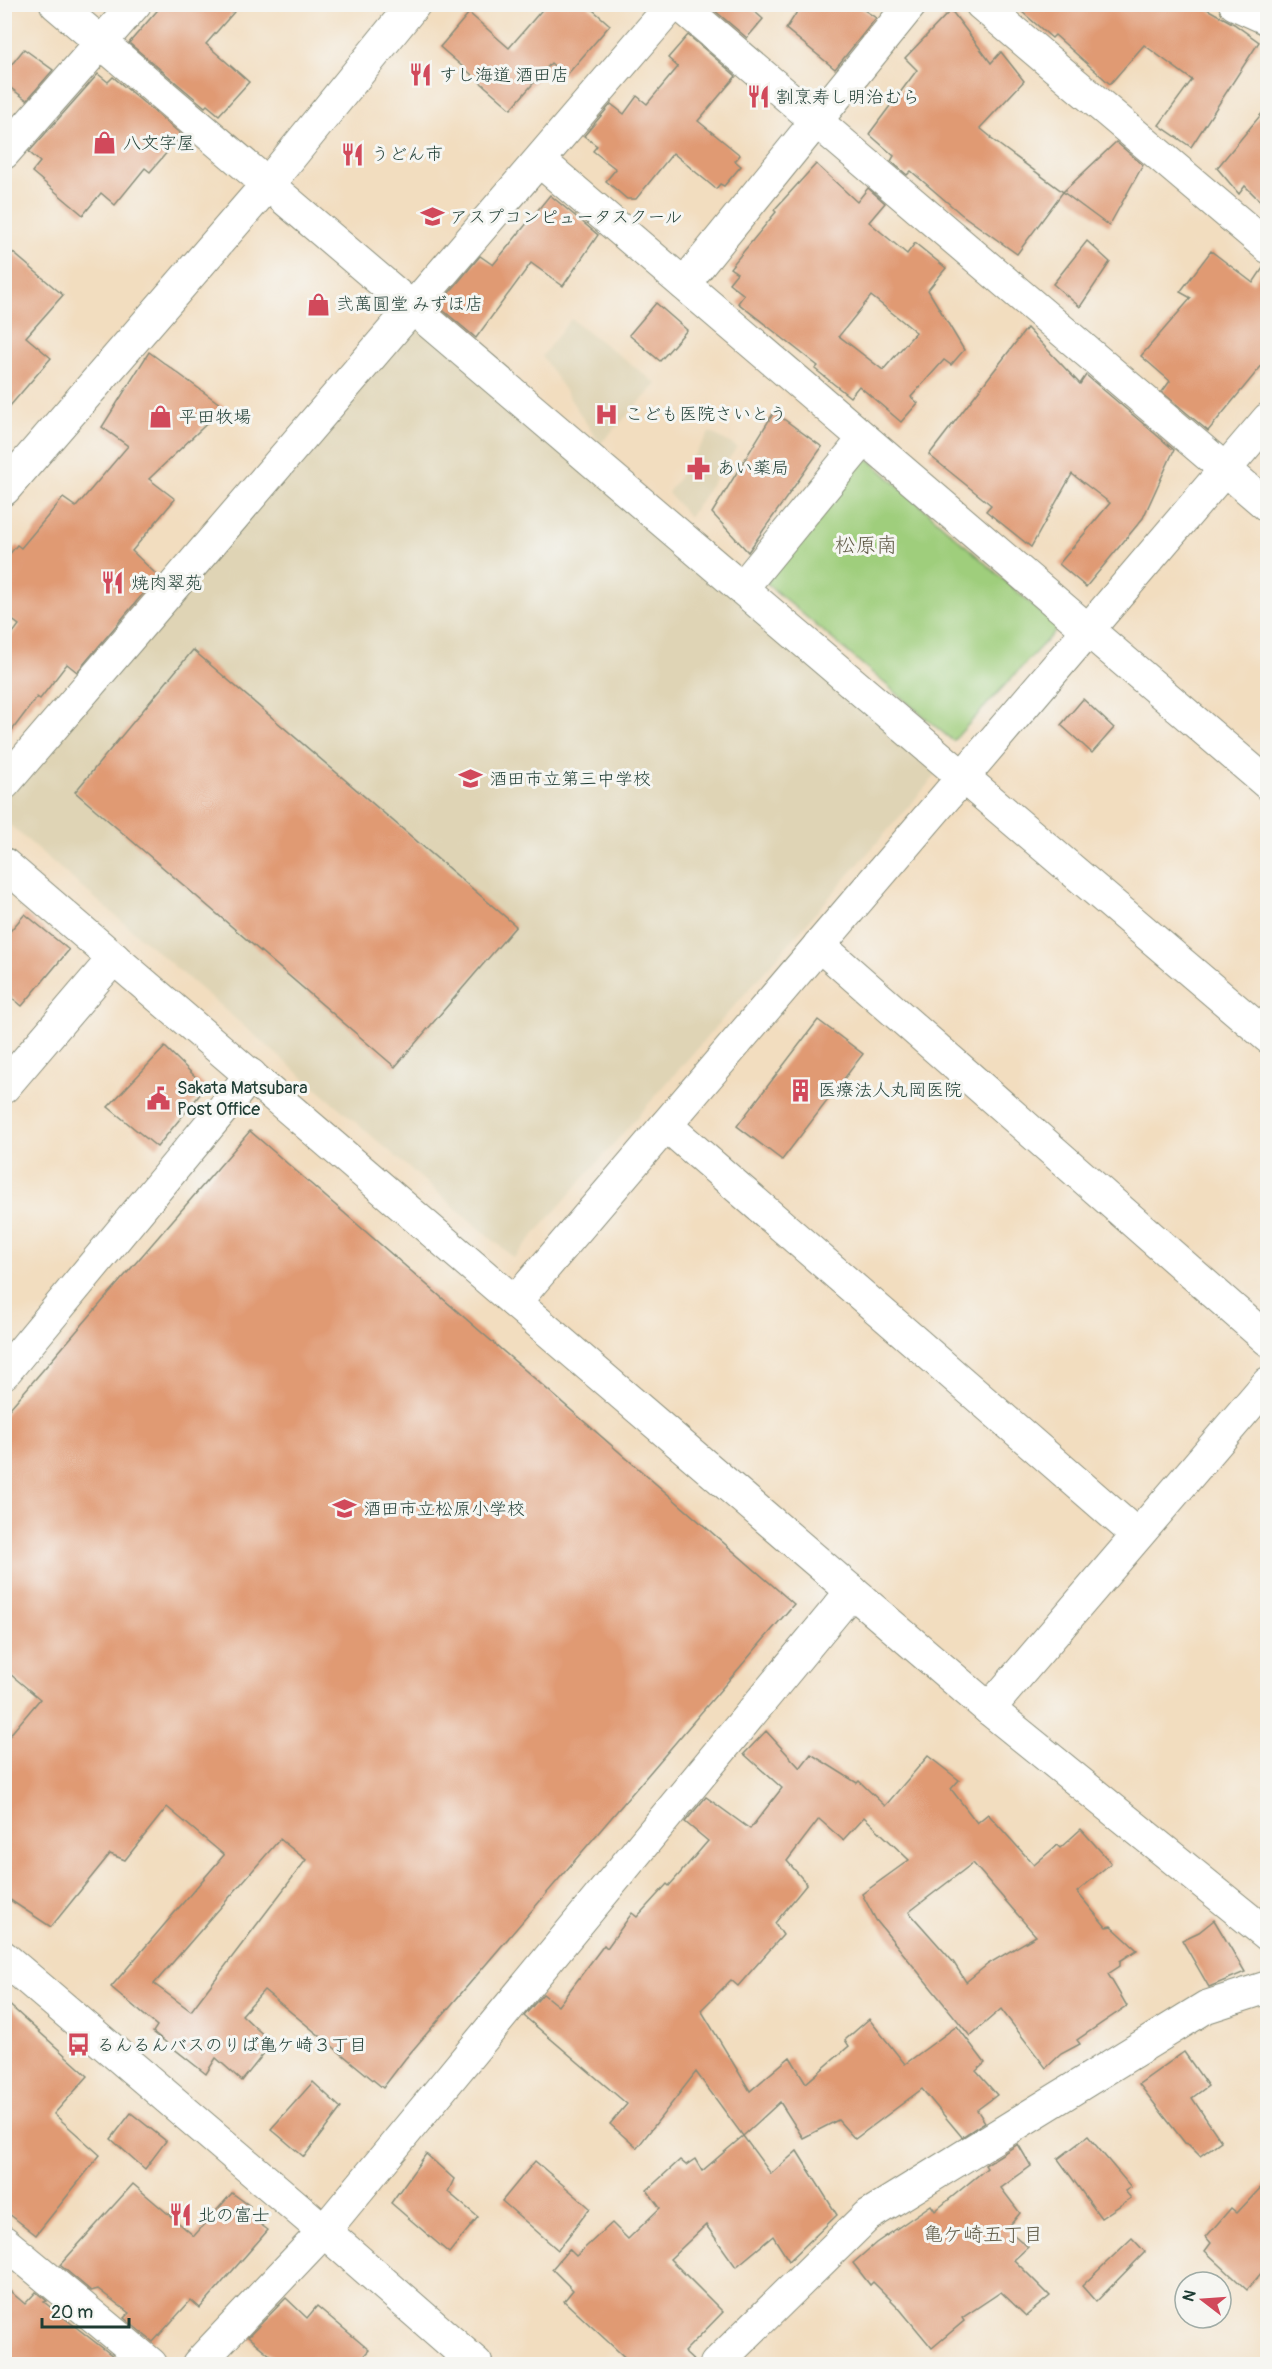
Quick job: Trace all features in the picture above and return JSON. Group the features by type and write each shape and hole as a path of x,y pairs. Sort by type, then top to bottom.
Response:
{"street":[{"path":"56,4 1268,1037"},
{"path":"4,153 135,4"},
{"path":"4,489 267,185 414,4"},
{"path":"4,784 414,309 673,4"},
{"path":"679,4 1268,506"},
{"path":"684,284 911,4"},
{"path":"981,4 1268,247"},
{"path":"1235,4 1268,19"},
{"path":"540,161 1268,784"},
{"path":"515,1302 1268,419"},
{"path":"742,588 864,439"},
{"path":"4,864 989,1709 1268,1935"},
{"path":"819,945 1268,1340"},
{"path":"4,1087 114,958"},
{"path":"4,1372 251,1076"},
{"path":"666,1125 1137,1535"},
{"path":"989,1709 1268,1383"},
{"path":"198,2364 324,2231 852,1591"},
{"path":"4,1958 476,2364"},
{"path":"716,2364 867,2216 1206,2007 1268,1987"},
{"path":"4,2242 152,2364"}],"shaded area":[{"name":"酒田市立第三中学校","path":"414,309 937,774 514,1258 5,821 5,784"},
{"path":"571,319 657,384 600,444 542,356"},
{"path":"710,432 737,447 689,517 668,493"}],"green space":[{"path":"864,455 1058,628 953,741 766,583"}],"building":[{"path":"163,4 241,4 206,44 249,82 219,115 207,105 205,107 129,43"},
{"path":"547,4 586,4 610,25 566,76 551,63 511,109 440,47 469,13 509,48"},
{"path":"707,4 746,4 763,19 747,38"},
{"path":"802,4 855,4 876,18 835,69 786,29"},
{"path":"1013,4 1198,4 1234,24 1259,42 1191,147 1159,125 1192,80 1144,45 1110,84 1055,35 1052,38"},
{"path":"951,10 991,63 1001,52 1024,81 980,128 990,138 1063,192 1017,254 961,214 911,171 907,175 891,161 894,156 869,134 917,70 905,58"},
{"path":"688,35 736,76 698,121 740,155 735,161 741,166 724,186 720,184 716,189 673,153 636,199 627,199 606,181 616,169 593,151 597,146 584,136 611,104 624,114 637,96 647,104 678,67 668,58"},
{"path":"24,49 53,70 27,100 4,83 4,74"},
{"name":"八文字屋","path":"98,74 108,82 113,77 182,135 150,172 145,168 115,205 101,193 83,215 32,172 40,162 29,152"},
{"path":"1268,106 1268,209 1245,186 1239,194 1217,168"},
{"path":"1116,142 1143,165 1109,226 1063,192"},
{"path":"816,164 857,202 868,188 885,203 869,222 907,254 915,243 946,268 928,290 964,350 951,365 944,360 911,397 918,403 901,422 859,386 850,397 815,369 818,366 738,303 744,295 729,283 737,273 730,268 776,212 774,210","holes":["871,296 916,332 883,370 839,336"]},
{"path":"550,195 598,235 563,286 531,263 476,338 438,306 480,256 493,265"},
{"path":"1087,241 1110,262 1080,307 1053,284"},
{"path":"4,245 63,295 26,337 51,358 4,413"},
{"path":"1211,251 1253,283 1265,265 1268,265 1268,358 1208,431 1162,392 1170,381 1141,356 1191,298 1180,292"},
{"path":"656,303 687,330 660,361 629,335"},
{"path":"1027,328 1080,384 1086,375 1174,450 1143,518 1086,587 1059,564 1110,503 1072,474 1031,547 986,511 991,505 929,455"},
{"path":"149,352 224,407 149,479 175,499 132,551 158,576 77,672 67,664 40,699 37,697 4,741 4,645 19,625 4,614 4,561 17,545 21,548 63,498 76,507 128,446 102,427"},
{"path":"774,412 822,447 748,552 712,513"},
{"path":"193,650 516,926 395,1067 75,792"},
{"path":"1083,699 1114,728 1092,753 1061,725"},
{"path":"25,914 69,950 22,1006 4,991 4,938"},
{"name":"医療法人丸岡医院","path":"818,1020 863,1054 782,1160 737,1126"},
{"path":"165,1047 206,1087 157,1147 108,1107"},
{"name":"酒田市立松原小学校","path":"250,1131 794,1604 405,2059 383,2088 264,1990 242,2015 272,2043 242,2081 216,2058 206,2074 153,2032 157,2026 111,1987 224,1855 167,1807 125,1860 110,1854 51,1927 4,1896 4,1742 40,1699 4,1669 4,1415","holes":["280,1839 306,1860 191,2011 154,1984"]},
{"path":"766,1731 800,1768 811,1754 857,1783 859,1781 885,1806 928,1756 959,1780 951,1789 977,1823 988,1814 1034,1865 1057,1845 1060,1848 1081,1829 1111,1863 1077,1892 1106,1927 1111,1926 1137,1950 1120,1961 1120,1966 1108,1974 1127,2006 1077,2040 1080,2044 1061,2054 1046,2068 1001,2009 970,2036 876,1920 862,1894 909,1860 864,1817 843,1840 819,1819 787,1861 807,1884 775,1923 783,1935 738,1986 731,1980 701,2010 750,2091 790,2057 806,2083 849,2046 845,2040 869,2019 905,2064 957,2026 985,2063 976,2071 997,2095 977,2110 985,2122 962,2137 922,2089 855,2139 838,2120 803,2138 780,2102 743,2136 696,2072 637,2148 610,2124 627,2104 524,2016 543,1994 558,2006 604,1945 607,1948 632,1913 637,1917 667,1884 669,1886 708,1841 685,1822 706,1797 750,1829 782,1788 744,1754","holes":["973,1863 1036,1936 988,1964 966,1982 954,1963 909,1912"]},
{"path":"1214,1920 1245,1972 1209,1987 1182,1940 1199,1932"},
{"path":"4,2000 88,2076 54,2114 100,2155 36,2235 4,2210"},
{"path":"1184,2052 1208,2086 1192,2098 1221,2141 1200,2156 1185,2143 1139,2084"},
{"path":"313,2082 341,2108 304,2157 271,2129"},
{"path":"131,2113 166,2141 145,2169 111,2139"},
{"path":"743,2136 771,2174 797,2151 837,2215 789,2261 773,2236 736,2267 706,2225 670,2259 723,2312 684,2352 697,2364 632,2364 564,2301 573,2290 552,2269 569,2249 576,2256 612,2223 628,2239 660,2208 647,2190 680,2160 686,2165 695,2159 702,2171"},
{"path":"1088,2136 1131,2187 1125,2191 1131,2198 1101,2218 1058,2159"},
{"path":"1018,2144 1031,2166 1001,2188 1020,2213 1007,2229 1028,2247 1014,2260 1050,2296 1026,2316 1001,2292 962,2318 964,2321 932,2348 898,2307 873,2282 870,2285 853,2263 876,2243 931,2205 935,2211 987,2168 985,2165"},
{"path":"426,2154 454,2179 448,2192 478,2217 449,2253 391,2203"},
{"path":"535,2161 590,2208 558,2250 502,2201"},
{"path":"1268,2180 1268,2265 1247,2290 1233,2277 1233,2270 1225,2270 1205,2251 1211,2243 1206,2237 1231,2208 1237,2213"},
{"path":"133,2184 194,2236 232,2193 250,2206 245,2213 268,2230 200,2308 191,2300 153,2342 124,2318 129,2313 98,2289 91,2291 60,2265"},
{"path":"1132,2238 1145,2252 1096,2302 1082,2286"},
{"path":"4,2286 25,2304 36,2292 47,2301 44,2302 123,2364 4,2364"},
{"path":"286,2298 307,2318 317,2306 369,2350 356,2364 281,2364 248,2337"}],"place":[{"name":"すし海道 酒田店","path":"421,75"},
{"name":"割烹寿し明治むら","path":"758,97"},
{"name":"八文字屋","path":"105,143"},
{"name":"うどん市","path":"353,154"},
{"name":"アスプコンピュータスクール","path":"432,217"},
{"name":"弐萬圓堂 みずほ店","path":"318,304"},
{"name":"こども医院さいとう","path":"607,414"},
{"name":"平田牧場","path":"161,417"},
{"name":"あい薬局","path":"699,468"},
{"name":"焼肉翠苑","path":"113,583"},
{"name":"酒田市立第三中学校","path":"471,779"},
{"name":"医療法人丸岡医院","path":"800,1090"},
{"name":"Sakata Matsubara Post Office","path":"159,1098"},
{"name":"酒田市立松原小学校","path":"345,1509"},
{"name":"るんるんバスのりば亀ケ崎３丁目","path":"79,2045"},
{"name":"北の富士","path":"180,2215"}],"district":[{"name":"松原南","path":"866,545"},
{"name":"亀ケ崎五丁目","path":"983,2234"}]}
